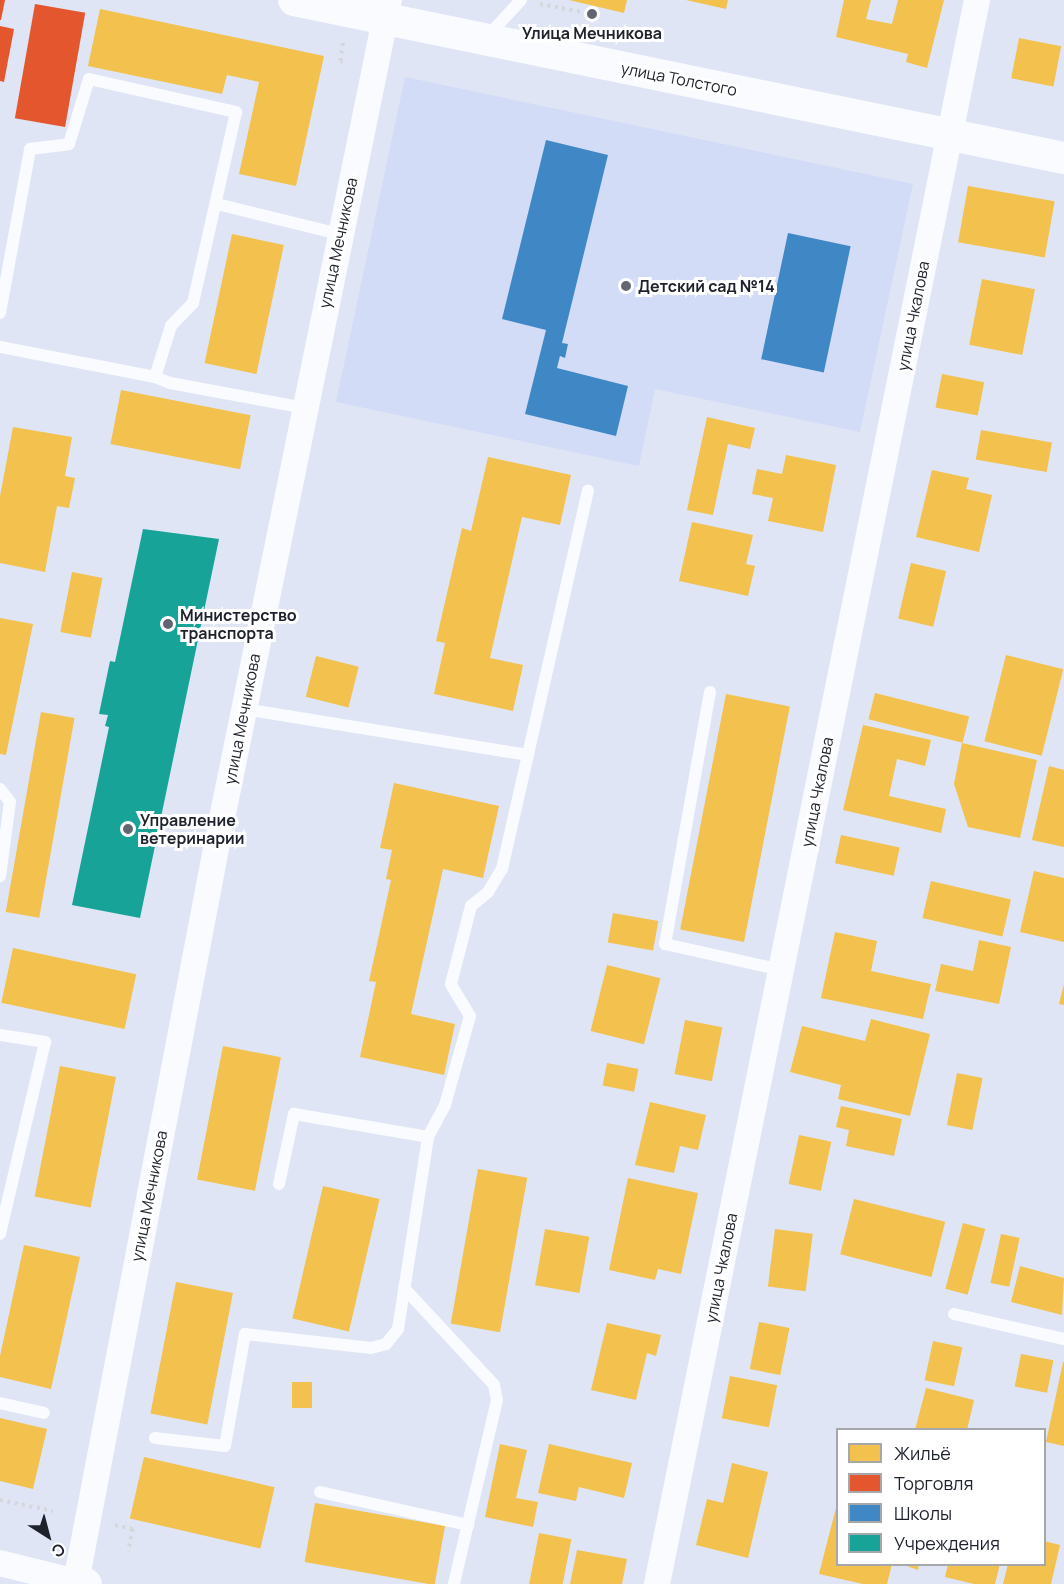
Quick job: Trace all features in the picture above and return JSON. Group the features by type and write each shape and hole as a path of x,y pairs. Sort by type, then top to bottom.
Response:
{"street":[{"name":"улица Толстого","path":"294,0 387,10 485,40 1064,158"},
{"name":"улица Чкалова","path":"657,1584 977,0"},
{"name":"улица Мечникова","path":"77,1583 244,709 339,234 387,10"},
{"path":"0,1563 77,1583"}],"lane":[{"path":"485,40 521,0"},
{"path":"0,313 30,149 69,144 89,79 236,112 193,303 171,326 155,377"},
{"path":"217,204 339,234"},
{"path":"0,347 155,377 170,383 305,408"},
{"path":"155,1438 225,1446 245,1335 371,1348 386,1344 398,1329 428,1137 445,1105 470,1016 451,984 471,906 488,891 502,869 588,491"},
{"path":"710,692 665,944 781,970"},
{"path":"244,709 528,755"},
{"path":"0,789 10,802 0,876"},
{"path":"0,1035 45,1042 0,1234"},
{"path":"279,1184 294,1114 428,1137"},
{"path":"404,1288 494,1385 497,1400 490,1442 454,1584"},
{"path":"954,1314 1064,1339"},
{"path":"0,1403 44,1413"},
{"path":"320,1492 468,1525"}],"path":[{"path":"521,0 592,14"},
{"path":"343,43 340,62 351,63"},
{"path":"0,1500 53,1511"},
{"path":"106,1523 133,1529 128,1551"}],"shaded area":[{"name":"Детский сад №14","path":"405,77 913,184 860,432 655,389 639,466 336,402"}],"building: Жильё":[{"path":"569,0 627,0 624,13"},
{"path":"686,0 728,0 726,9"},
{"path":"844,0 871,0 866,19 892,24 898,0 944,0 927,68 906,62 908,54 836,37"},
{"path":"100,9 324,56 296,186 239,174 259,82 227,75 222,94 88,66"},
{"path":"1019,38 1061,46 1053,86 1011,78"},
{"path":"968,186 1055,201 1045,257 958,242"},
{"path":"232,234 284,245 256,374 205,363"},
{"path":"982,279 1035,289 1022,355 969,345"},
{"path":"942,374 984,382 978,416 936,407"},
{"path":"121,390 251,415 240,469 111,444"},
{"path":"707,417 755,428 750,449 728,444 713,515 687,510"},
{"path":"13,427 72,437 65,476 75,478 69,508 57,506 45,572 0,563 0,496"},
{"path":"981,430 1052,443 1047,472 976,460"},
{"path":"786,455 836,465 823,532 768,521 773,498 752,494 757,469 782,474"},
{"path":"488,457 571,475 560,525 522,517 490,658 523,665 513,711 434,694 445,643 436,641 462,528 471,531"},
{"path":"932,470 969,478 966,489 992,495 979,552 916,537"},
{"path":"692,522 753,535 746,564 755,566 748,596 679,581"},
{"path":"911,563 946,571 933,627 898,619"},
{"path":"72,572 102,578 91,638 60,632"},
{"path":"0,618 33,624 6,755 0,754"},
{"path":"1006,655 1063,669 1042,756 984,741"},
{"path":"316,656 359,667 349,707 306,697"},
{"path":"875,693 969,716 963,743 868,719"},
{"path":"726,694 790,706 744,942 680,930"},
{"path":"41,712 74,718 39,918 6,912"},
{"path":"863,725 931,740 925,766 897,759 889,796 946,809 941,833 843,810"},
{"path":"962,743 1037,760 1020,838 968,827 954,784"},
{"path":"1049,766 1064,770 1064,847 1032,840"},
{"path":"394,783 499,806 483,878 443,869 411,1014 455,1024 444,1075 360,1057 376,982 369,981 391,880 386,879 392,850 380,848"},
{"path":"841,835 900,847 894,876 835,863"},
{"path":"1034,871 1064,878 1064,942 1020,932"},
{"path":"931,881 1011,899 1002,936 922,918"},
{"path":"613,913 658,921 653,951 608,943"},
{"path":"835,932 877,941 871,971 931,984 923,1019 821,998"},
{"path":"979,940 1011,947 999,1004 935,991 941,964 973,971"},
{"path":"13,948 136,974 125,1029 1,1003"},
{"path":"607,965 660,978 644,1044 591,1031"},
{"path":"1064,984 1064,1005 1059,1004"},
{"path":"871,1019 930,1034 910,1116 838,1099 841,1085 790,1072 802,1026 865,1041"},
{"path":"685,1020 722,1027 712,1081 675,1074"},
{"path":"223,1046 281,1057 255,1191 197,1180"},
{"path":"607,1063 638,1069 634,1092 603,1086"},
{"path":"60,1066 116,1077 91,1207 35,1197"},
{"path":"957,1073 983,1078 972,1130 947,1125"},
{"path":"650,1102 706,1115 698,1150 680,1146 674,1173 635,1165"},
{"path":"841,1106 902,1119 894,1156 846,1146 849,1130 836,1127"},
{"path":"799,1135 831,1142 821,1191 789,1184"},
{"path":"478,1169 527,1178 500,1332 451,1324"},
{"path":"628,1178 698,1193 681,1274 658,1269 655,1280 609,1270"},
{"path":"323,1186 380,1199 349,1332 292,1319"},
{"path":"854,1199 945,1222 931,1277 840,1254"},
{"path":"963,1223 985,1229 968,1295 945,1289"},
{"path":"545,1229 589,1237 579,1293 535,1285"},
{"path":"775,1229 813,1234 806,1291 768,1287"},
{"path":"1001,1234 1020,1238 1009,1287 991,1283"},
{"path":"24,1245 80,1257 51,1389 0,1377 0,1356"},
{"path":"1020,1266 1064,1278 1062,1315 1011,1302"},
{"path":"176,1282 233,1293 207,1425 150,1414"},
{"path":"759,1322 789,1328 780,1375 750,1369"},
{"path":"607,1323 661,1335 656,1356 647,1353 636,1400 591,1390"},
{"path":"933,1341 962,1347 954,1386 925,1380"},
{"path":"1021,1354 1053,1360 1047,1393 1015,1386"},
{"path":"1064,1362 1064,1446 1046,1442"},
{"path":"730,1376 777,1385 769,1427 722,1418"},
{"path":"292,1382 312,1382 312,1408 292,1408"},
{"path":"926,1388 974,1400 967,1428 916,1428"},
{"path":"0,1418 47,1429 33,1489 0,1481"},
{"path":"500,1444 527,1450 516,1498 538,1502 533,1527 485,1517"},
{"path":"549,1444 632,1463 624,1498 579,1487 576,1501 538,1493"},
{"path":"144,1457 275,1487 260,1549 130,1518"},
{"path":"732,1463 768,1472 748,1558 696,1545 707,1499 723,1503"},
{"path":"315,1503 445,1526 435,1584 305,1562"},
{"path":"836,1508 836,1566 892,1566 887,1584 863,1584 819,1574"},
{"path":"539,1533 571,1539 563,1584 529,1584"},
{"path":"1046,1542 1060,1545 1051,1584 1003,1584 1008,1566 1046,1566"},
{"path":"577,1550 627,1559 622,1584 570,1584"},
{"path":"907,1566 919,1566 918,1570"},
{"path":"948,1566 1000,1566 995,1584 974,1584 945,1577"}],"building: Торговля":[{"path":"0,0 5,0 1,20 0,20"},
{"path":"35,4 85,13 65,127 15,118"},
{"path":"0,26 14,29 4,82 0,81"}],"building: Школы":[{"path":"546,140 608,155 562,343 568,344 565,358 560,356 557,368 628,386 616,436 525,414 546,330 502,319"},
{"path":"788,233 851,246 824,372 761,359"}],"building: Учреждения":[{"path":"143,529 219,539 140,918 72,905 109,727 105,726 108,715 99,714 110,661 115,662"}],"place":[{"name":"Улица Мечникова","path":"592,14"},
{"name":"Детский сад №14","path":"626,286"},
{"name":"Министерство транспорта","path":"168,624"},
{"name":"Управление ветеринарии","path":"128,829"}]}
